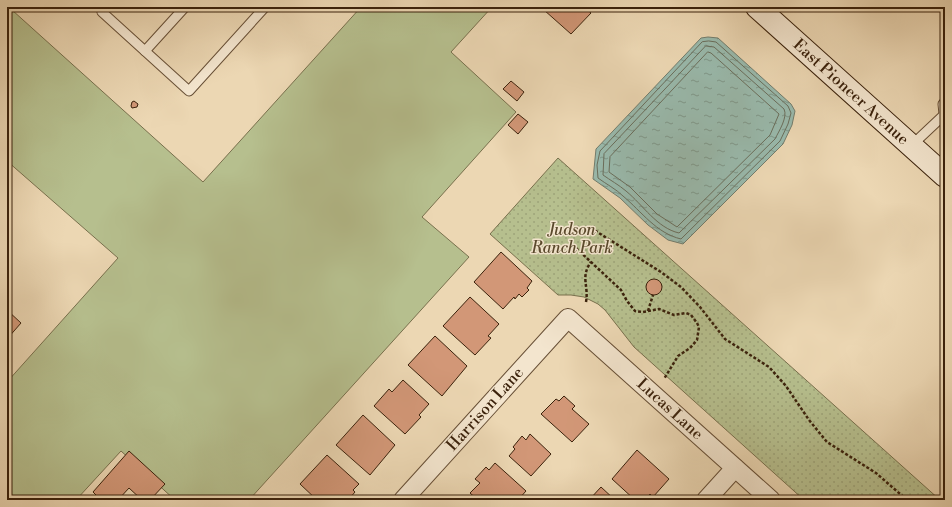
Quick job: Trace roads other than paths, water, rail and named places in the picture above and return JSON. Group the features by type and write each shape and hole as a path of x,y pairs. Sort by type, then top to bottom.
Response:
{"street":[{"name":"East Pioneer Avenue","path":"757,7 945,176"},
{"name":"Lucas Lane","path":"568,318 771,500"},
{"name":"Harrison Lane","path":"403,500 568,318"},
{"path":"706,500 735,468"}],"lane":[{"path":"106,7 102,12 190,91 265,7"},
{"path":"145,51 185,7"},
{"path":"911,146 944,114 943,104 945,102"}],"water":[{"path":"701,38 718,38 791,104 795,111 792,125 783,144 683,244 668,240 648,225 620,198 593,179 596,149"}],"park label":[{"name":"Judson Ranch Park","path":"572,239"}]}
